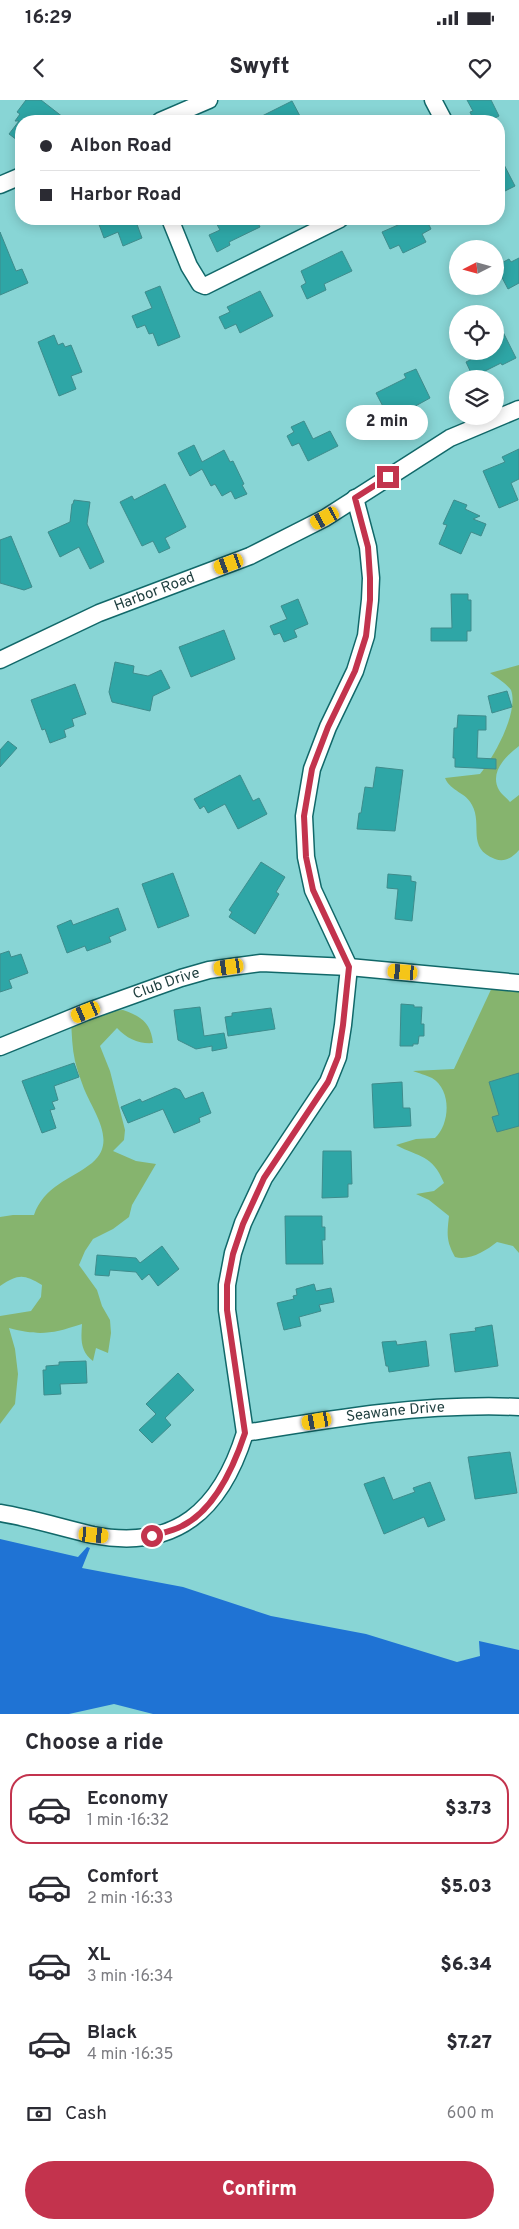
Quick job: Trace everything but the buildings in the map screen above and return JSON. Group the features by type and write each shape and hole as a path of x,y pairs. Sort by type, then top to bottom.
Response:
{"street":[{"path":"174,115 209,100"},
{"path":"433,100 441,115"},
{"path":"0,185 15,179"},
{"path":"172,225 189,266 200,284 206,286 328,225"},
{"name":"Harbor Road","path":"0,660 100,613 250,556 325,518 450,438 519,409"},
{"path":"0,1513 94,1535 126,1538 152,1536 182,1526 200,1513 220,1487 245,1433 227,1310 227,1285 233,1254 243,1224 264,1178 328,1082 338,1057 349,967 313,890 306,857 304,816 312,769 328,727 355,671 366,636 370,600 368,547 355,498"},
{"name":"Club Drive","path":"0,1047 86,1012 209,970 262,963 349,967 519,983"},
{"name":"Seawane Drive","path":"245,1433 335,1418 419,1408 519,1407"}],"green space":[{"path":"519,665 519,746 500,765 496,783 501,793 510,802 519,795 519,850 508,859 499,860 486,854 481,849 478,842 475,813 472,805 445,778 480,774 486,766 504,734 512,710 513,699 509,687 490,673"},
{"path":"495,981 519,982 519,1253 513,1246 497,1242 477,1254 460,1258 455,1257 449,1242 449,1216 429,1200 416,1194 434,1191 444,1183 439,1174 430,1162 396,1145 416,1139 435,1138 440,1132 444,1124 447,1107 443,1090 432,1078 413,1071 454,1069"},
{"path":"123,1010 144,1021 150,1030 153,1043 143,1043 134,1040 117,1028 100,1046 110,1071 125,1130 124,1140 113,1151 136,1161 156,1164 132,1205 129,1217 113,1229 93,1239 79,1265 97,1290 102,1306 110,1320 111,1333 108,1353 96,1348 93,1361 89,1357 82,1344 82,1324 46,1333 9,1328 15,1349 18,1374 15,1404 0,1424 0,1316 31,1311 41,1297 42,1285 21,1277 12,1279 0,1286 0,1217 34,1215 38,1205 51,1190 84,1169 100,1154 103,1145 101,1125 83,1086 77,1067 73,1051 71,1022 109,1011"}],"water":[{"path":"0,1539 78,1557 87,1547 90,1548 82,1568 183,1587 271,1616 366,1634 457,1662 480,1656 479,1641 519,1650 519,1714 153,1714 114,1704 69,1714 0,1714"}],"route":[{"path":"152,1536 182,1526 200,1513 220,1487 241,1446 245,1433 227,1310 227,1285 233,1254 243,1224 264,1178 278,1155 318,1100 338,1057 349,967 313,890 306,857 304,816 312,769 328,727 355,671 366,636 370,600 368,547 355,498 388,477"}]}
